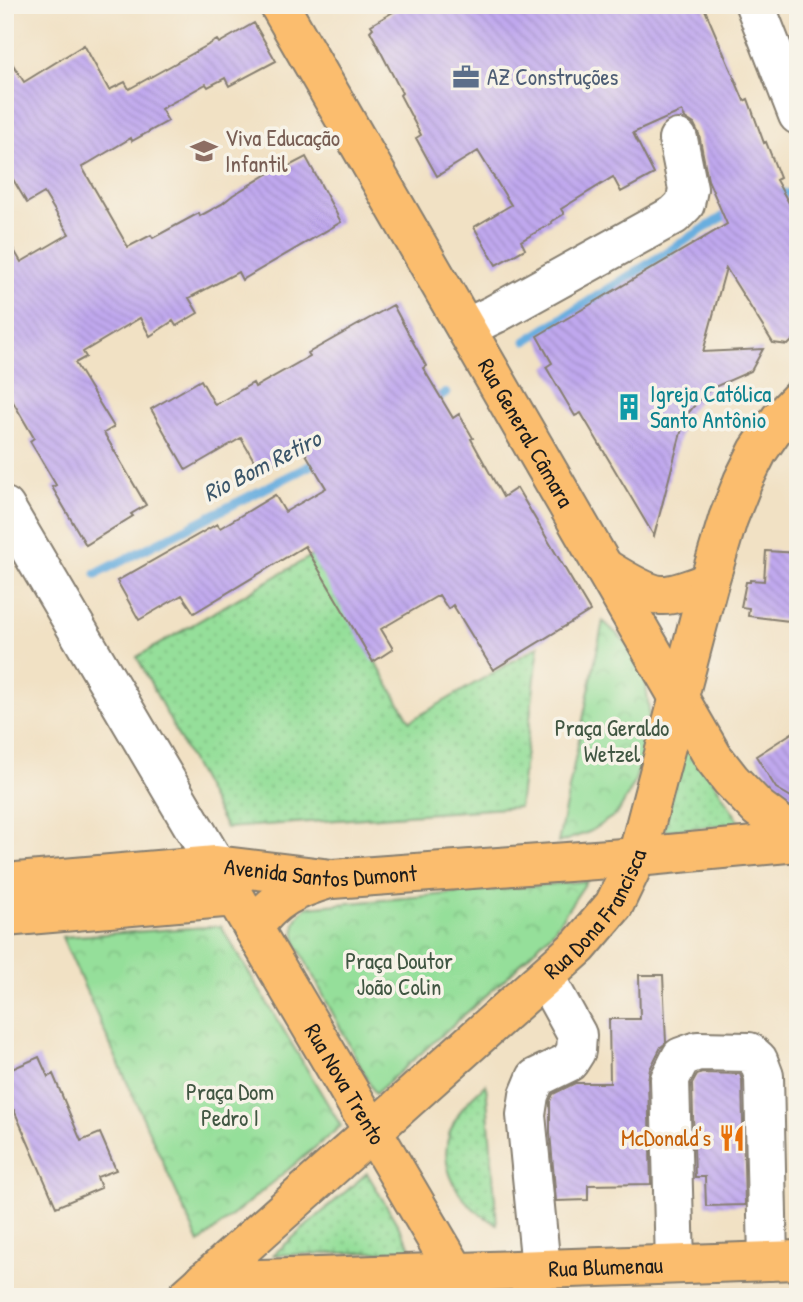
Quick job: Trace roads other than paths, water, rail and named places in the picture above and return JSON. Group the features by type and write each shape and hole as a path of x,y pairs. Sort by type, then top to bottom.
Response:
{"main road":[{"name":"Rua General Câmara","path":"279,5 713,757 758,808 798,840"},
{"name":"Rua Dona Francisca","path":"195,1289 579,946 614,905 637,857 728,519 758,451 780,419 798,400"},
{"path":"606,569 660,595 684,591 709,582"},
{"name":"Avenida Santos Dumont","path":"5,917 234,897 332,878 637,857 798,840"},
{"path":"234,897 261,916 283,897 332,878"},
{"name":"Avenida Santos Dumont","path":"5,883 234,897"},
{"name":"Rua Nova Trento","path":"234,897 455,1271"},
{"name":"Rua Blumenau","path":"195,1289 455,1271 783,1260"}],"street":[{"path":"755,5 798,115"},
{"path":"466,328 674,215 685,204 688,189 678,139"},
{"name":"Rua Nova Trento","path":"5,507 234,897"},
{"path":"541,1268 526,1115 529,1095 536,1077 569,1062 576,1051 577,1035 545,977"},
{"path":"675,1264 670,1079 681,1057 698,1051 749,1052 758,1060 764,1076 783,1260"}],"waterway":[{"name":"Rio Bom Retiro","path":"773,192 798,195"},
{"name":"Rio Bom Retiro","path":"526,341 732,211"},
{"name":"Rio Bom Retiro","path":"431,401 446,393"},
{"name":"Rio Bom Retiro","path":"96,574 323,459"}],"place":[{"name":"AZ Construções","path":"466,77"},
{"name":"Viva Educação Infantil","path":"204,151"},
{"name":"Igreja Católica Santo Antônio","path":"629,407"},
{"name":"McDonald's","path":"732,1138"}],"park label":[{"name":"Praça Geraldo Wetzel","path":"612,741"},
{"name":"Praça Doutor João Colin","path":"399,974"},
{"name":"Praça Dom Pedro I","path":"230,1105"}]}
